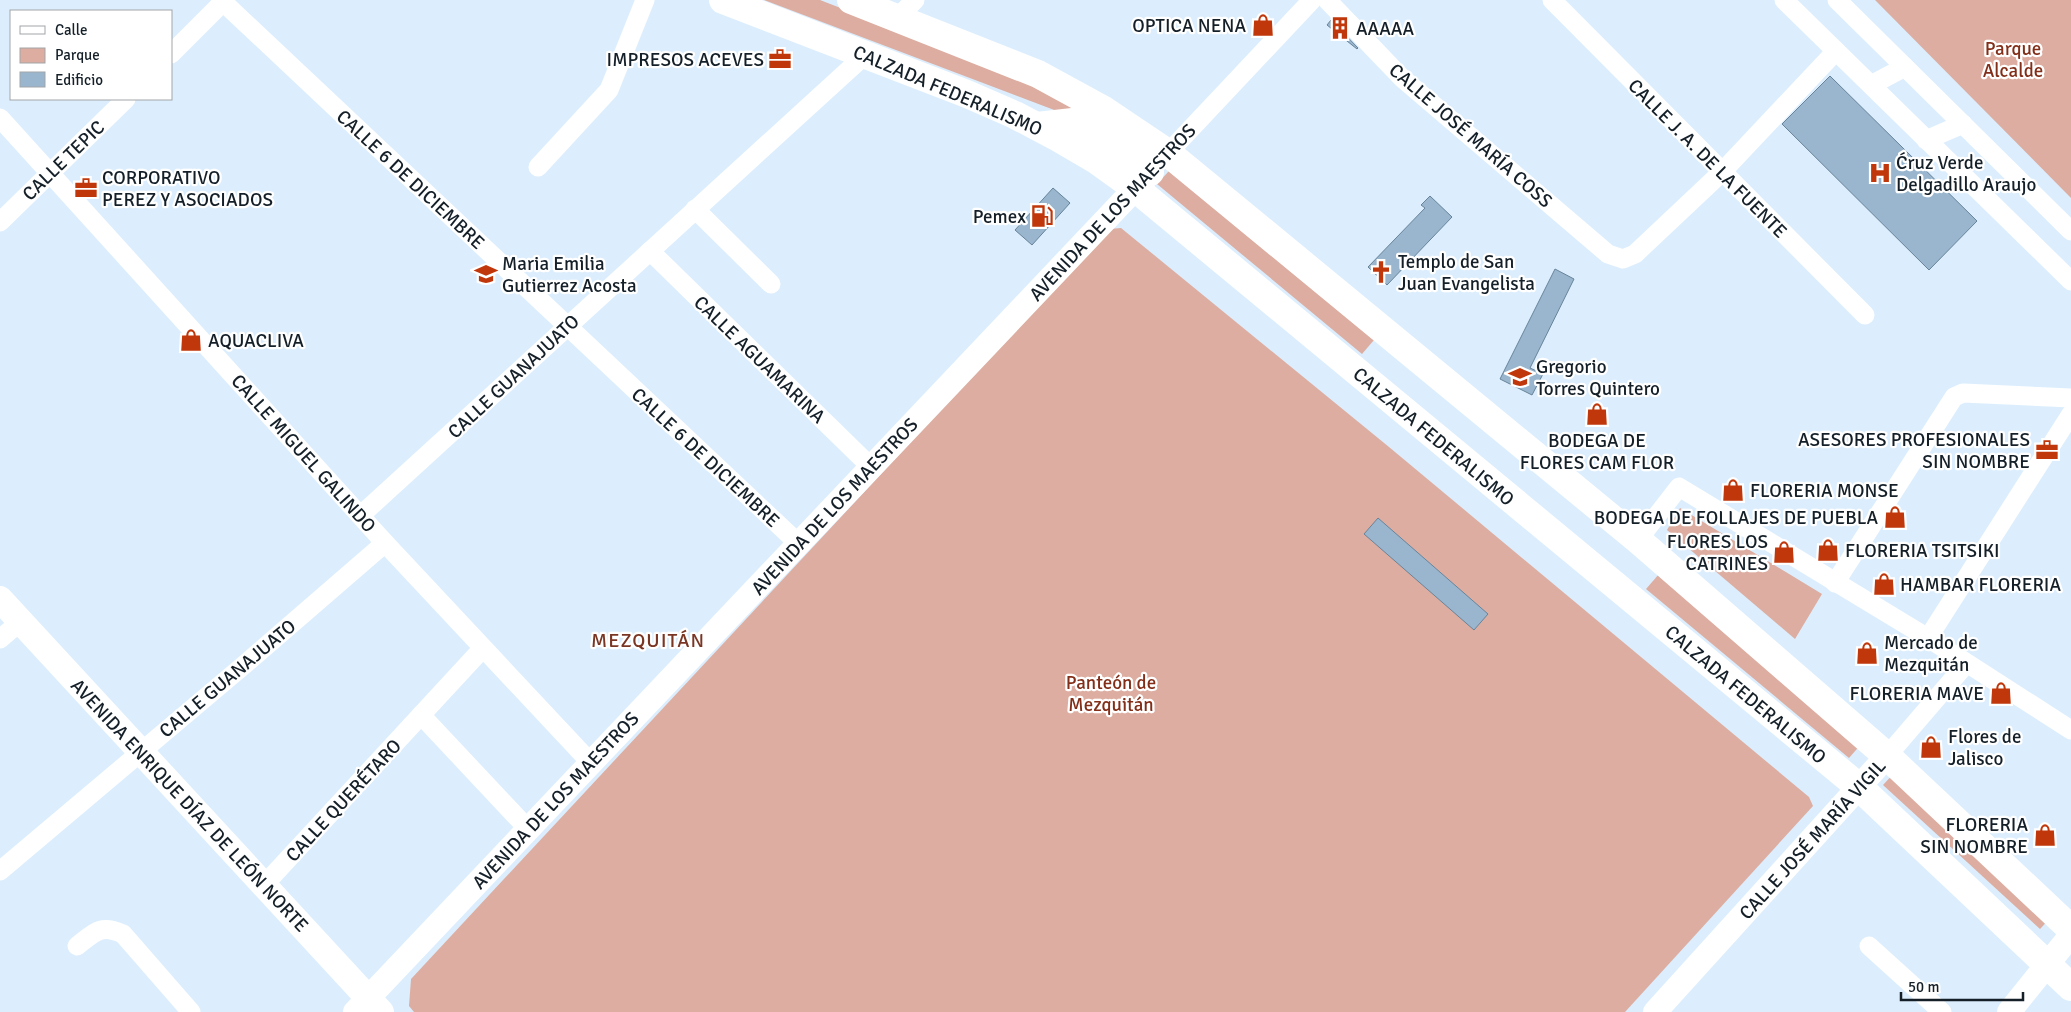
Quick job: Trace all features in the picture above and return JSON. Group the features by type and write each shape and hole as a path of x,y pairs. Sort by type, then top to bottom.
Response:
{"main road":[{"name":"CALZADA FEDERALISMO","path":"723,0 967,94 1037,126 1096,160 1151,171 1638,540 1887,756 2071,929"},
{"name":"CALZADA FEDERALISMO","path":"852,0 906,9 1038,74 1104,110 1151,171 1859,787 2071,987"},
{"name":"AVENIDA ENRIQUE DÍAZ DE LEÓN NORTE","path":"0,599 264,885 368,1007"}],"street":[{"path":"538,167 609,90 645,0"},
{"name":"AVENIDA DE LOS MAESTROS","path":"368,1007 528,829 1312,0"},
{"name":"CALLE JOSÉ MARÍA COSS","path":"1327,0 1402,78 1608,254 1623,259 1635,254 1722,172"},
{"name":"CALLE J. A. DE LA FUENTE","path":"1552,0 1864,315"},
{"path":"1784,0 2071,281"},
{"path":"1837,0 2071,231"},
{"path":"172,53 223,1"},
{"name":"CALLE 6 DE DICIEMBRE","path":"223,1 798,544"},
{"path":"1722,172 1836,51"},
{"name":"CALLE GUANAJUATO","path":"361,516 865,55"},
{"path":"1871,86 1905,66"},
{"name":"CALLE TEPIC","path":"0,222 125,100"},
{"name":"CALLE MIGUEL GALINDO","path":"0,118 385,543 591,763"},
{"path":"1926,140 1963,124"},
{"path":"695,209 771,284"},
{"name":"CALLE AGUAMARINA","path":"650,251 871,468"},
{"path":"1835,583 1954,397 1963,393 2071,398"},
{"path":"1928,638 2071,414"},
{"path":"1638,540 1679,487 1928,638 2071,730"},
{"name":"CALLE GUANAJUATO","path":"0,870 385,543"},
{"path":"0,639 20,621"},
{"name":"CALLE QUERÉTARO","path":"264,885 483,648"},
{"name":"CALLE JOSÉ MARÍA VIGIL","path":"1655,1012 1887,756 1966,664"},
{"path":"421,715 528,829"},
{"path":"77,946 97,931 111,929 123,934 191,1012"},
{"path":"2009,1012 2071,935"},
{"path":"1869,946 1942,1012"}],"green space":[{"path":"764,0 820,0 1026,80 1082,109 1078,119"},
{"name":"Parque Alcalde","path":"1875,0 2071,0 2071,198"},
{"path":"1169,171 1374,340 1362,354 1157,184"},
{"name":"Panteón de Mezquitán","path":"1121,228 1389,447 1809,797 1813,806 1625,1012 414,1012 409,1006 411,979 1109,229"},
{"path":"1680,508 1822,594 1795,639 1667,530"},
{"path":"1659,574 1863,742 1849,758 1646,589"},
{"path":"1896,771 2053,915 2040,929 1883,785"}],"building":[{"path":"1331,20 1358,48 1357,49 1327,25"},
{"name":"Ćruz Verde Delgadillo Araujo","path":"1830,76 1977,221 1929,270 1782,124"},
{"name":"Pemex","path":"1053,188 1070,203 1032,245 1015,230"},
{"path":"1430,196 1452,217 1387,285 1368,267 1425,208 1421,205"},
{"path":"1555,269 1574,279 1530,368 1543,374 1532,395 1500,379"},
{"path":"1378,518 1488,614 1474,630 1364,534"}],"place":[{"name":"OPTICA NENA","path":"1263,25"},
{"name":"AAAAA","path":"1340,28"},
{"name":"IMPRESOS ACEVES","path":"780,59"},
{"name":"Ćruz Verde Delgadillo Araujo","path":"1880,173"},
{"name":"CORPORATIVO PEREZ Y ASOCIADOS","path":"86,188"},
{"name":"Pemex","path":"1042,216"},
{"name":"Templo de San Juan Evangelista","path":"1381,272"},
{"name":"Maria Emilia Gutierrez Acosta","path":"486,274"},
{"name":"AQUACLIVA","path":"191,340"},
{"name":"Gregorio Torres Quintero","path":"1520,377"},
{"name":"BODEGA DE FLORES CAM FLOR","path":"1597,414"},
{"name":"ASESORES PROFESIONALES SIN NOMBRE","path":"2047,450"},
{"name":"FLORERIA MONSE","path":"1733,490"},
{"name":"BODEGA DE FOLLAJES DE PUEBLA","path":"1895,517"},
{"name":"FLORERIA TSITSIKI","path":"1828,550"},
{"name":"FLORES LOS CATRINES","path":"1784,552"},
{"name":"HAMBAR FLORERIA","path":"1884,584"},
{"name":"Mercado de Mezquitán","path":"1867,653"},
{"name":"FLORERIA MAVE","path":"2001,693"},
{"name":"Flores de Jalisco","path":"1931,747"},
{"name":"FLORERIA SIN NOMBRE","path":"2045,835"}],"district":[{"name":"MEZQUITÁN","path":"648,640"}]}
